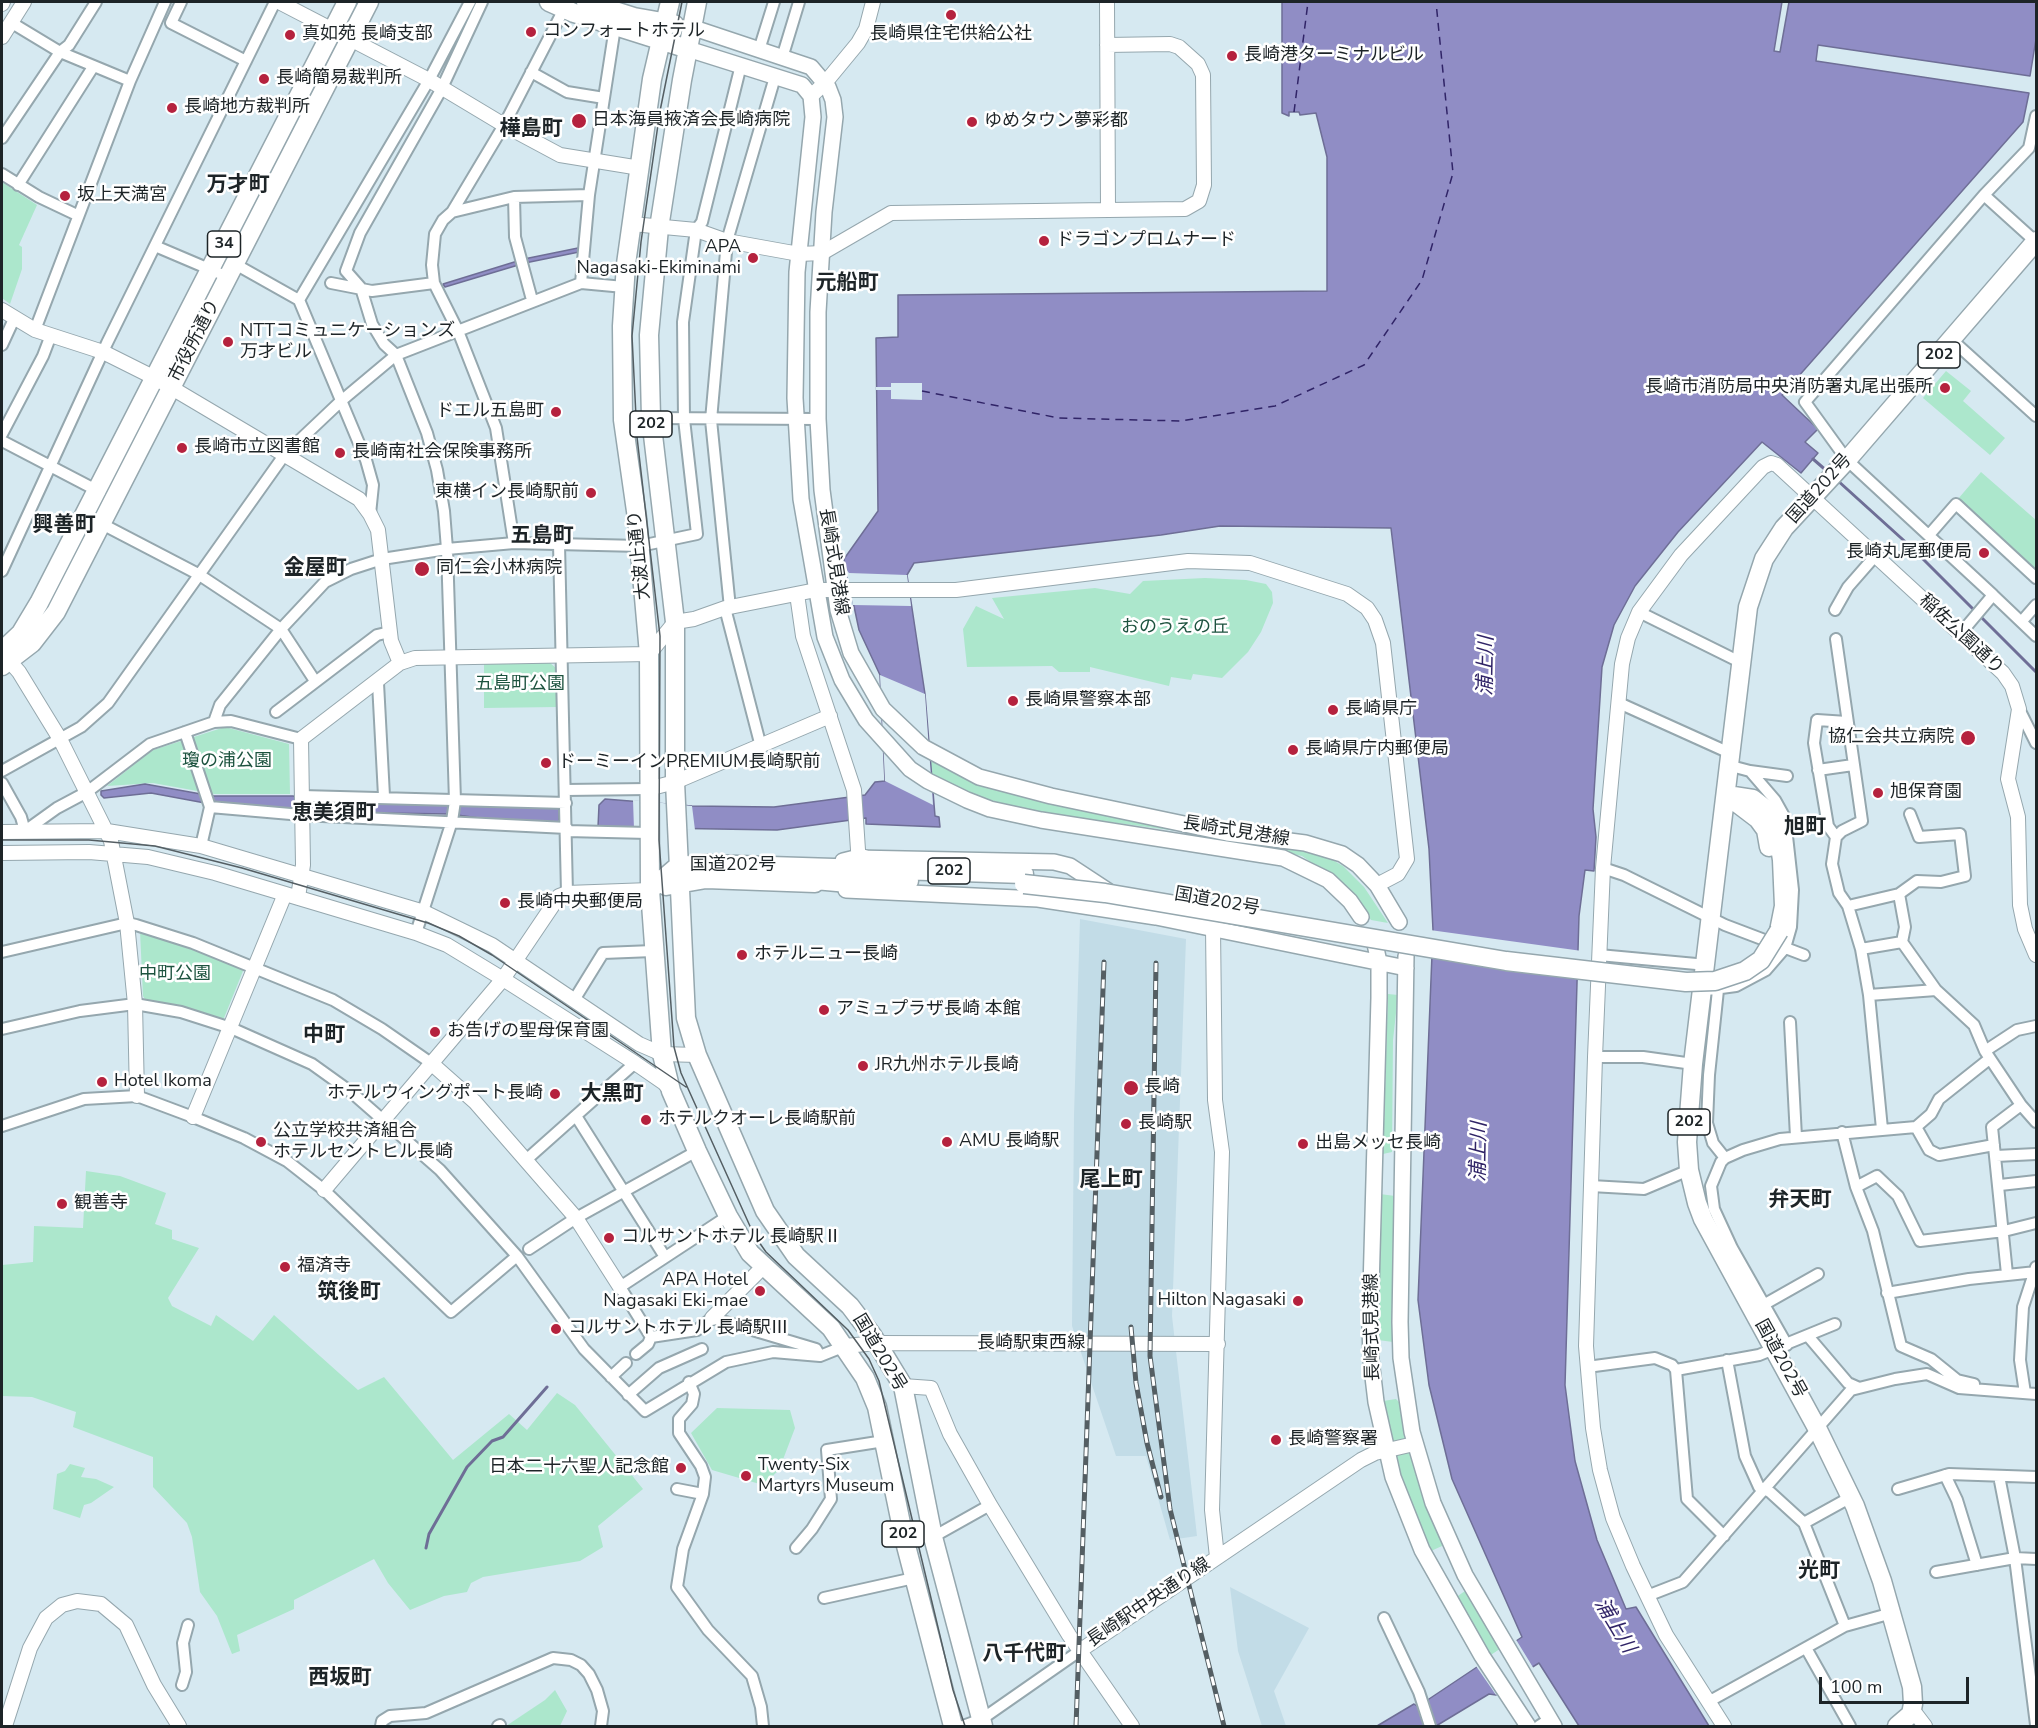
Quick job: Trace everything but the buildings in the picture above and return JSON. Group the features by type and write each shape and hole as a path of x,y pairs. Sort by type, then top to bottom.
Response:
{"highway":[{"name":"市役所通り","path":"4,658 31,618 172,387 331,30 347,2"},
{"name":"市役所通り","path":"4,658 32,643 56,612 102,524 106,495 154,378 225,270 369,2"},
{"path":"586,2 634,17 662,31 688,49"},
{"name":"大波止通り","path":"670,2 662,31 624,287 623,420 640,546 649,654 648,832 653,951 662,1054 671,1091"},
{"name":"大波止通り","path":"697,2 659,228 649,335 651,418 675,622 675,791 686,1018 697,1055"},
{"path":"557,5 615,27 662,31 691,27"},
{"name":"国道202号","path":"1912,1708 1912,1687 1892,1613 1851,1497 1781,1347 1703,1219 1689,1170 1687,1142 1694,1064 1711,991 1707,965 1748,608 1764,559 1784,528 1844,464 2036,241"},
{"name":"国道202号","path":"650,890 678,875 707,864 858,864 1024,879 1506,961 1686,982 1715,981 1745,971 1761,960 1784,906 1782,860 1777,827 1772,813 1753,799 1727,795"},
{"name":"国道202号","path":"858,864 886,883 885,886 1024,879"},
{"name":"国道202号","path":"678,875 706,879 815,883 815,880 858,864"},
{"name":"国道202号","path":"697,1055 765,1211 796,1256 850,1306 877,1343 903,1386 933,1537 982,1723"},
{"name":"国道202号","path":"671,1091 728,1216 750,1253 831,1328 865,1378 877,1407 904,1538 953,1726"},
{"path":"1897,1726 1906,1721 1912,1708"}],"main road":[{"path":"691,27 811,67 825,83"},
{"path":"688,49 802,85 812,96"},
{"name":"長崎式見港線","path":"825,83 833,100 835,117 824,212 818,312 818,418 826,530 842,589 851,653 883,709 923,747 959,769 990,780 1051,796 1227,833 1323,847 1353,860 1377,885 1400,922"},
{"name":"長崎式見港線","path":"812,96 813,117 799,254 796,417 801,499 825,638 853,701 880,738 910,769 928,781 967,800 1015,815 1283,858 1328,880 1350,901 1361,917"},
{"name":"長崎式見港線","path":"858,864 1001,862 1002,860 1060,863 1070,866 1089,881 1156,917"},
{"path":"1001,862 1002,865 1049,866 1052,870 1052,894 1038,898"},
{"path":"1059,902 1056,870 1060,863"},
{"name":"長崎式見港線","path":"815,883 814,887 884,893 885,886 1038,898 1156,917 1379,963 1406,962 1400,1323 1405,1396 1414,1444 1426,1485 1448,1539 1465,1575 1528,1680 1547,1724"},
{"name":"長崎式見港線","path":"1374,944 1379,963 1370,1346 1376,1402 1404,1509 1422,1550 1482,1656 1528,1726"}],"street":[{"path":"2,37 24,2"},
{"path":"2,138 60,52 69,45 96,2"},
{"path":"34,330 130,81 165,2"},
{"path":"181,2 171,23 246,61"},
{"path":"2,571 103,352 277,2 429,80 441,90 560,155 640,168"},
{"path":"299,300 429,80 470,2"},
{"path":"417,933 453,821 455,801 447,549 437,470 427,433 396,355 384,344 372,324 362,288 346,271 360,233 441,90 482,2"},
{"path":"759,50 774,2"},
{"path":"782,58 799,2"},
{"path":"812,96 858,43 866,29 873,2"},
{"path":"1107,2 1108,210"},
{"path":"514,543 496,428 458,331 434,283 432,265 435,234 443,220 452,212 504,125 531,72 557,5"},
{"path":"12,23 60,52 130,81"},
{"path":"581,283 589,195 615,27"},
{"path":"632,224 696,230 727,241 799,254 822,253 891,213 1185,209 1199,201 1204,185 1203,75 1198,64 1179,47 1170,44 1107,45"},
{"path":"214,722 220,705 281,629 325,582 345,571 382,559 447,549 514,543 640,546 697,534 684,419 683,322 696,230 702,222 741,65"},
{"path":"18,185 93,67"},
{"path":"531,72 567,92 604,98"},
{"path":"760,743 727,608 711,420 727,241 776,76"},
{"path":"2037,116 2033,151 1983,195 1805,402 1844,464 1929,535 1990,599 2022,621 2037,636"},
{"path":"2,174 18,185 77,215"},
{"path":"452,212 514,197 589,195"},
{"path":"1983,195 2036,241"},
{"path":"514,197 515,237 532,300"},
{"path":"155,246 225,270 299,300 366,460 373,485 370,514"},
{"path":"332,283 372,291 434,283"},
{"path":"2,771 81,727 108,704 285,454 341,401 396,355 532,300 581,283 624,287"},
{"path":"2,310 34,330 103,352 172,387 359,499 378,530 390,632 400,663"},
{"path":"2,345 14,319"},
{"path":"2,434 43,356 51,335"},
{"path":"1952,340 2037,416"},
{"path":"651,418 711,420 818,418"},
{"path":"2,441 106,495"},
{"name":"稲佐公園通り","path":"1724,1726 1666,1635 1647,1596 1613,1518 1600,1470 1587,1367 1595,1057 1603,868 1622,664 1628,638 1639,612 1681,555 1763,467 1771,463 1777,465 1817,493 1876,555 2003,673 2012,686 2019,709 2008,779 2018,818 2020,905 2025,929 2037,955"},
{"path":"1929,535 1956,504 2037,578"},
{"path":"102,524 198,574 281,629 315,681"},
{"path":"559,544 567,892"},
{"path":"1835,610 1848,587 1876,555"},
{"path":"301,739 378,683 400,663 415,658 649,654 675,622 694,619 727,608 816,590 956,590 1188,561 1250,563 1347,594 1366,608 1375,620 1383,643 1407,859 1398,874 1377,885"},
{"path":"797,594 803,636 854,790 858,864"},
{"path":"1960,633 1990,599"},
{"path":"2022,621 2037,605"},
{"path":"1639,612 1742,663"},
{"path":"276,712 376,636 390,632"},
{"path":"1836,639 1862,821 1842,831 1836,837 1832,854 1834,877 1839,893 1848,906 1861,949 1869,995 1882,1129"},
{"path":"4,658 60,739 107,831 127,923 135,1004 137,1096"},
{"path":"378,683 384,796"},
{"path":"1598,978 1711,991 1736,986 1759,975 1785,948 1793,910 1787,828 1781,808 1750,771 1619,704"},
{"path":"2019,709 2037,743"},
{"path":"565,790 648,793 675,791 760,743 830,716"},
{"path":"1836,837 1828,826 1814,747 1817,720 1847,723"},
{"path":"11,830 87,792 150,744 214,722 231,721 301,739"},
{"path":"185,732 210,807 201,846"},
{"path":"193,1117 254,968 302,877 301,739"},
{"path":"1818,770 1853,765"},
{"path":"1750,771 1787,776"},
{"path":"2,783 21,818 11,830"},
{"path":"302,796 384,796 455,801 566,803"},
{"path":"210,807 567,830 648,832"},
{"path":"1848,906 1899,894 1917,881 1941,882 1965,876 1960,834 1919,837 1910,814"},
{"path":"11,830 107,831 201,846 424,912 461,928 516,960 639,1044 662,1054 697,1055"},
{"path":"2,853 113,854 148,857 291,895 417,933 447,945 503,979 634,1063 664,1083 671,1091"},
{"path":"1603,868 1618,872 1713,917 1725,925 1804,955"},
{"path":"324,1190 503,979 560,896 567,892 650,890"},
{"path":"1899,894 1905,927 1902,942 1936,990 1974,1025 1987,1055 2021,1105 2037,1122"},
{"path":"2,952 127,923 165,932 333,1000 382,1029 431,1064 475,1102 526,1160 576,1218 651,1337"},
{"path":"1213,928 1215,1100 1222,1152 1212,1510 1216,1557"},
{"path":"1861,949 1902,942"},
{"path":"574,1000 603,953 653,951"},
{"path":"1599,955 1707,965"},
{"path":"1869,995 1936,990"},
{"path":"1711,991 1707,1123 1713,1143 1725,1158"},
{"path":"2,1029 80,1011 135,1004 182,1012 231,1028 312,1064 332,1077 384,1120 440,1170 517,1256 584,1349 645,1411 689,1382 726,1362 751,1354 773,1352 820,1356 845,1346"},
{"path":"1790,1022 1796,1137"},
{"path":"1781,1347 1765,1304 1732,1248 1711,1198 1712,1178 1725,1158 1766,1142 1796,1137 1916,1127 1930,1114 1939,1099 1987,1055 2017,1030 2037,1026"},
{"path":"639,1044 660,1033"},
{"path":"1595,1057 1643,1057 1694,1064"},
{"path":"526,1160 634,1063"},
{"path":"2,1126 84,1099 137,1096 244,1138 286,1161 324,1190 451,1312 517,1256"},
{"path":"2007,1274 2000,1185 1992,1127 2021,1105"},
{"path":"576,1116 664,1257"},
{"path":"1916,1127 1929,1150 1939,1155 1995,1151 2037,1154"},
{"path":"1842,1132 1856,1187 1873,1231 1887,1293 1904,1348 1931,1359 1952,1377 1975,1384 1979,1389"},
{"path":"529,1249 576,1218 697,1151"},
{"path":"1592,1186 1644,1189 1689,1170"},
{"path":"1856,1187 1877,1176 1898,1196 1920,1241 2004,1231 2037,1223"},
{"path":"2000,1185 2037,1181"},
{"path":"620,1287 728,1216"},
{"path":"651,1337 697,1330 765,1266"},
{"path":"1887,1293 2036,1270 2023,1307 2020,1360 2025,1393"},
{"path":"1765,1304 1818,1274"},
{"path":"712,1318 816,1348 820,1356"},
{"path":"1676,1370 1781,1347 1835,1324"},
{"path":"1808,1336 1848,1383 1857,1387"},
{"path":"636,1354 648,1344 651,1337"},
{"name":"長崎駅東西線","path":"845,1346 877,1343 1218,1344"},
{"path":"628,1395 659,1368 702,1349"},
{"path":"1587,1367 1656,1358 1672,1365 1676,1370 1687,1498 1724,1536"},
{"path":"1727,1360 1745,1456 1759,1487 1765,1489 1804,1522 1845,1626"},
{"path":"611,1377 626,1363"},
{"path":"1647,1596 1683,1582 1851,1390 1926,1374 1952,1387 2037,1394"},
{"path":"689,1382 694,1394 692,1404 679,1419 679,1432 684,1444 701,1466 705,1477 703,1494 683,1549 677,1587 708,1630 752,1676 761,1707 763,1726"},
{"path":"903,1386 931,1388 950,1434 990,1505 1081,1650 1132,1726"},
{"path":"796,1548 812,1529 831,1499 827,1450 884,1441"},
{"name":"長崎駅中央通り線","path":"1081,1650 1361,1460 1414,1444"},
{"path":"1945,1475 1957,1500 1977,1565"},
{"path":"1899,1489 1945,1475 2037,1477"},
{"path":"1999,1476 2015,1558 2037,1725"},
{"path":"677,1489 703,1494"},
{"path":"1804,1522 1851,1497"},
{"path":"904,1538 933,1537 990,1505"},
{"path":"1936,1572 2015,1558 2037,1559"},
{"path":"824,1598 914,1578"},
{"path":"5,1726 30,1648 38,1631 46,1618 57,1608 77,1601 101,1604 126,1625 154,1685 179,1726"},
{"path":"1708,1702 1845,1626 1892,1613"},
{"path":"1384,1618 1419,1692 1430,1726"},
{"path":"182,1685 186,1672 183,1643 188,1625"},
{"path":"1806,1648 1850,1726"},
{"path":"963,1726 982,1723 1081,1650"},
{"path":"381,1726 382,1721 390,1716 426,1713 553,1658 571,1660 581,1665 589,1674 603,1710 601,1726"},
{"path":"1912,1708 1925,1726"}],"shaded area":[{"name":"長崎駅","path":"1080,919 1186,939 1172,1316 1197,1536 1170,1540 1146,1456 1116,1456 1072,1326 1074,1115"},
{"path":"1230,1587 1309,1628 1274,1691 1286,1726 1262,1726 1238,1651"}],"green space":[{"path":"2,182 37,205 19,245 22,247 22,269 10,304 2,298"},
{"path":"1946,371 1971,391 1963,401 2005,438 1990,455 1923,398"},
{"path":"1981,472 2036,520 2036,572 1958,499"},
{"name":"おのうえの丘","path":"1205,578 1246,580 1266,584 1272,592 1273,603 1261,632 1248,652 1222,678 1193,674 1191,680 1171,677 1169,686 1090,667 1090,672 1059,672 1052,666 967,667 963,629 976,606 1004,619 992,598 1095,588 1130,594 1143,581"},
{"name":"五島町公園","path":"484,663 550,663 556,668 557,707 484,708"},
{"name":"瓊の浦公園","path":"225,727 289,744 290,794 214,794 153,783 107,786 153,750"},
{"path":"930,761 994,789 1056,805 1093,807 1179,825 1177,831 990,804 931,779"},
{"path":"1230,840 1317,853 1331,859 1343,866 1364,887 1388,923 1371,920 1345,886 1302,856"},
{"name":"中町公園","path":"140,931 240,967 243,971 224,1018 220,1021 182,1007 146,1001 143,996"},
{"path":"1388,994 1398,995 1393,1040 1392,1152 1383,1154"},
{"path":"86,1171 120,1176 166,1193 155,1224 172,1230 172,1239 199,1248 168,1298 172,1306 211,1326 216,1315 253,1341 274,1315 358,1390 384,1377 453,1460 509,1414 527,1430 557,1393 575,1405 643,1489 598,1526 603,1547 580,1561 483,1577 471,1583 467,1592 444,1596 410,1610 388,1583 374,1559 294,1600 294,1609 237,1635 240,1651 232,1654 217,1616 200,1592 192,1537 187,1523 153,1487 153,1457 73,1427 76,1412 32,1397 2,1396 2,1265 33,1262 34,1226 83,1228"},
{"path":"1380,1194 1395,1196 1395,1340 1393,1342 1378,1340"},
{"path":"1396,1399 1399,1402 1425,1501 1443,1542 1442,1546 1431,1551 1427,1549 1399,1476 1383,1401"},
{"path":"717,1408 790,1410 795,1428 779,1470 763,1485 712,1470 691,1433"},
{"path":"70,1464 85,1468 81,1477 96,1479 114,1487 91,1503 84,1505 80,1518 53,1509 57,1474 65,1471"},
{"path":"1465,1591 1469,1593 1504,1647 1489,1656 1455,1598"},
{"path":"555,1690 567,1711 560,1726 506,1726 545,1700"}],"water":[{"name":"浦上川","path":"1282,2 1782,2 1774,51 1780,52 1789,2 2036,2 2036,39 2030,76 1818,45 1816,61 2029,93 2023,122 1782,395 1818,429 1805,442 1818,453 1801,473 1762,442 1678,532 1635,586 1614,625 1602,667 1593,809 1596,837 1594,871 1585,870 1579,916 1565,1385 1575,1461 1597,1540 1626,1609 1636,1607 1709,1726 1579,1726 1539,1663 1505,1684 1496,1695 1489,1694 1436,1726 1377,1726 1414,1704 1417,1706 1426,1701 1522,1637 1452,1479 1429,1385 1418,1300 1433,930 1429,849 1391,528 1220,526 1161,535 914,563 907,575 925,694 935,816 939,817 940,827 866,824 866,818 777,830 598,827 599,805 605,799 692,806 774,807 865,795 875,782 885,781 880,675 859,630 844,559 878,511 876,338 898,337 898,295 1327,291 1327,157 1316,113 1300,115 1299,112 1289,112 1289,116 1282,113"},
{"path":"578,248 579,252 525,263 445,287 443,284 524,259"},
{"path":"145,784 212,796 293,796 311,800 559,806 559,822 486,819 450,814 312,812 205,803 151,793 104,798 101,795 101,791"}],"pier":[{"path":"891,383 922,383 922,400 891,399 891,390 876,390 876,387 891,387"},
{"path":"846,569 849,573 907,575 911,606 853,605"},
{"path":"880,675 925,694 933,805 885,781"},
{"path":"633,800 692,806 695,830 634,829"},
{"path":"1430,930 1582,951 1581,964 1429,944"},
{"path":"1515,1638 1534,1669 1496,1695 1476,1666"}],"waterway":[{"path":"1813,459 1828,472"},
{"path":"1837,480 1911,547 2036,672"},
{"path":"426,1548 429,1534 467,1467 492,1441 503,1437 547,1387"}],"ferry route":[{"path":"1294,112 1308,2"},
{"path":"922,391 1059,418 1181,421 1275,406 1364,365 1422,280 1453,173 1436,2"}],"tram line":[{"path":"682,2 660,111 641,242 632,336 637,437 660,636 659,840 674,1047 681,1073 754,1235 766,1252 848,1330 869,1359 879,1381 953,1690 965,1726"},
{"path":"2,840 89,840 155,846 242,868 428,923 459,936 492,955 686,1087"}],"railway":[{"path":"1076,1726 1104,962"},
{"path":"1156,963 1150,1356 1170,1509 1224,1726"},
{"path":"1131,1327 1136,1383 1147,1443 1161,1497"}],"place":[{"name":"長崎県住宅供給公社","path":"951,15"},
{"name":"コンフォートホテル","path":"531,32"},
{"name":"真如苑 長崎支部","path":"290,35"},
{"name":"長崎港ターミナルビル","path":"1232,56"},
{"name":"長崎簡易裁判所","path":"264,79"},
{"name":"長崎地方裁判所","path":"172,108"},
{"name":"日本海員掖済会長崎病院","path":"579,121"},
{"name":"ゆめタウン夢彩都","path":"972,122"},
{"name":"坂上天満宮","path":"65,196"},
{"name":"ドラゴンプロムナード","path":"1044,241"},
{"name":"APA Nagasaki-Ekiminami","path":"753,258"},
{"name":"NTTコミュニケーションズ 万才ビル","path":"228,342"},
{"name":"長崎市消防局中央消防署丸尾出張所","path":"1945,388"},
{"name":"ドエル五島町","path":"556,412"},
{"name":"長崎市立図書館","path":"182,448"},
{"name":"長崎南社会保険事務所","path":"340,453"},
{"name":"東横イン長崎駅前","path":"591,493"},
{"name":"長崎丸尾郵便局","path":"1984,553"},
{"name":"同仁会小林病院","path":"422,569"},
{"name":"長崎県警察本部","path":"1013,701"},
{"name":"長崎県庁","path":"1333,710"},
{"name":"協仁会共立病院","path":"1968,738"},
{"name":"長崎県庁内郵便局","path":"1293,750"},
{"name":"ドーミーインPREMIUM長崎駅前","path":"546,763"},
{"name":"旭保育園","path":"1878,793"},
{"name":"長崎中央郵便局","path":"505,903"},
{"name":"ホテルニュー長崎","path":"742,955"},
{"name":"アミュプラザ長崎 本館","path":"824,1010"},
{"name":"お告げの聖母保育園","path":"435,1032"},
{"name":"JR九州ホテル長崎","path":"863,1066"},
{"name":"Hotel Ikoma","path":"102,1082"},
{"name":"長崎","path":"1131,1088"},
{"name":"ホテルウィングポート長崎","path":"555,1094"},
{"name":"ホテルクオーレ長崎駅前","path":"646,1120"},
{"name":"長崎駅","path":"1126,1124"},
{"name":"公立学校共済組合 ホテルセントヒル長崎","path":"261,1142"},
{"name":"AMU 長崎駅","path":"947,1142"},
{"name":"出島メッセ長崎","path":"1303,1144"},
{"name":"観善寺","path":"62,1204"},
{"name":"コルサントホテル 長崎駅Ⅱ","path":"609,1238"},
{"name":"福済寺","path":"285,1267"},
{"name":"APA Hotel Nagasaki Eki-mae","path":"760,1291"},
{"name":"Hilton Nagasaki","path":"1298,1301"},
{"name":"コルサントホテル 長崎駅Ⅲ","path":"556,1329"},
{"name":"長崎警察署","path":"1276,1440"},
{"name":"日本二十六聖人記念館","path":"681,1468"},
{"name":"Twenty-Six Martyrs Museum","path":"746,1476"}],"district":[{"name":"樺島町","path":"531,130"},
{"name":"万才町","path":"238,186"},
{"name":"元船町","path":"847,284"},
{"name":"興善町","path":"64,526"},
{"name":"五島町","path":"542,537"},
{"name":"金屋町","path":"315,569"},
{"name":"恵美須町","path":"334,814"},
{"name":"旭町","path":"1805,828"},
{"name":"中町","path":"324,1036"},
{"name":"大黒町","path":"612,1095"},
{"name":"尾上町","path":"1111,1181"},
{"name":"弁天町","path":"1800,1201"},
{"name":"筑後町","path":"349,1293"},
{"name":"光町","path":"1819,1572"},
{"name":"八千代町","path":"1024,1655"},
{"name":"西坂町","path":"340,1679"}]}
